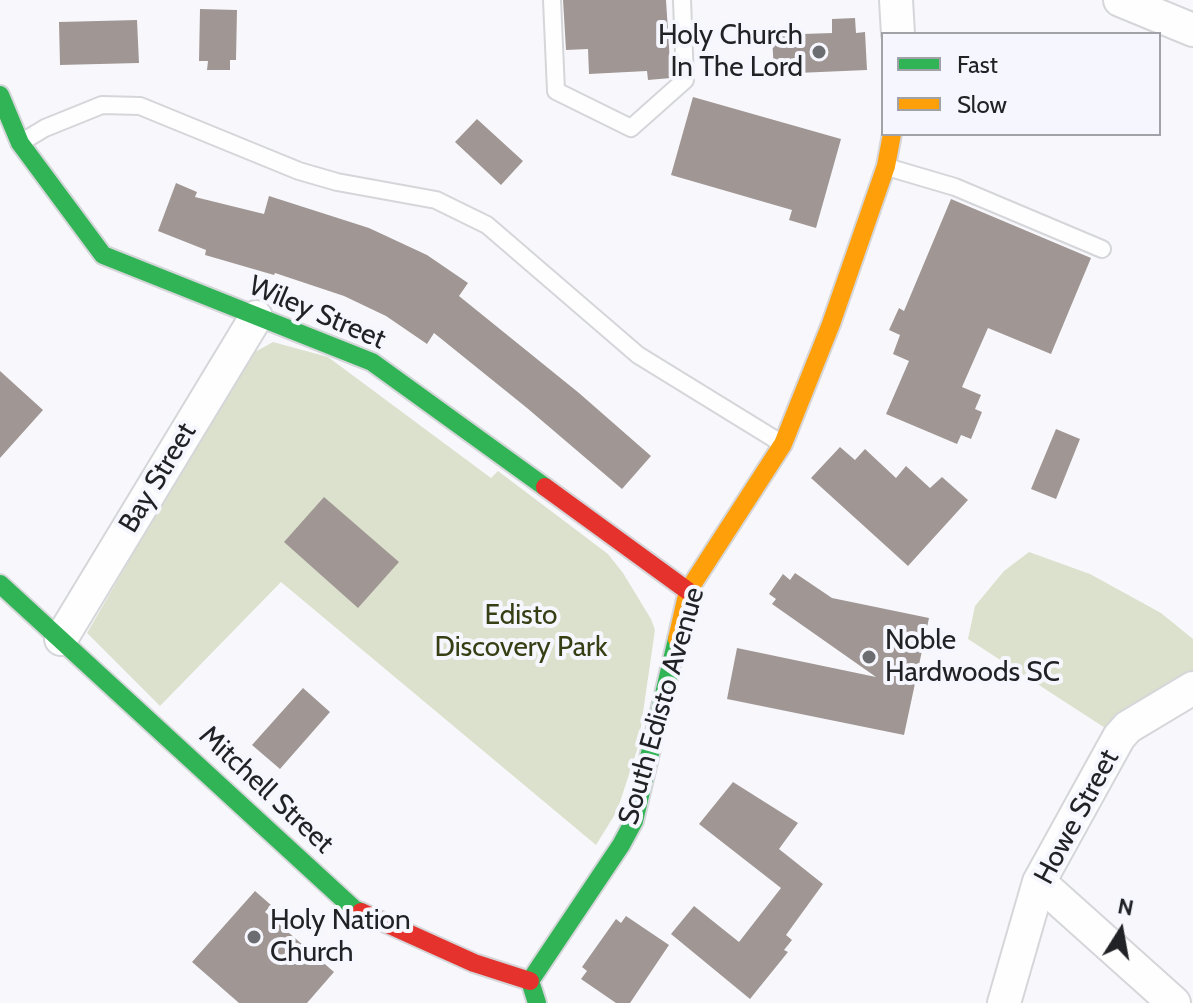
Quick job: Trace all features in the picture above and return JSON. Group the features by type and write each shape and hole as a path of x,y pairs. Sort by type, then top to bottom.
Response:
{"street":[{"path":"896,0 898,32"},
{"path":"1120,0 1193,30"},
{"name":"Wiley Street","path":"0,95 20,143 103,255 372,362 688,591"},
{"name":"South Edisto Avenue","path":"530,981 634,821 688,591 783,444 831,324 886,166 892,136"},
{"name":"Bay Street","path":"61,639 256,317"},
{"name":"Mitchell Street","path":"0,584 354,909 474,963 530,981"},
{"name":"Howe Street","path":"1004,1003 1039,882 1119,737 1128,727 1193,688"},
{"path":"1039,882 1174,1003"},
{"path":"530,981 537,1003"}],"lane":[{"path":"552,0 556,91 631,128 685,80 682,0"},
{"path":"20,143 45,128 102,105 140,106 299,171 337,182 436,200 487,225 638,355 783,444"},
{"path":"886,166 955,187 1102,249"}],"green space":[{"name":"Edisto Discovery Park","path":"273,342 328,357 491,478 498,471 608,554 623,573 655,630 638,747 617,811 596,845 281,582 160,706 87,633 243,364 255,352"},
{"path":"1029,552 1090,574 1161,613 1193,639 1193,688 1119,737 968,639 975,606 1004,571"}],"building":[{"path":"563,0 666,0 671,78 648,80 647,71 589,74 588,49 566,50"},
{"path":"200,9 237,10 236,60 230,60 230,70 207,70 208,61 199,61"},
{"name":"Holy Church In The Lord","path":"855,18 856,33 865,32 867,70 774,74 772,35 832,33 832,19"},
{"path":"137,20 139,63 60,65 59,22"},
{"path":"693,97 841,139 816,228 789,220 792,210 671,175"},
{"path":"477,119 523,161 501,185 455,142"},
{"path":"176,183 197,192 195,197 264,214 269,196 369,228 427,255 468,283 459,296 651,456 622,489 434,333 427,344 386,316 344,296 275,273 205,255 206,250 158,231"},
{"path":"951,199 1091,258 1051,354 988,328 962,387 981,395 975,409 982,412 971,439 961,435 957,444 886,414 909,361 893,354 900,335 889,330 899,308 904,311"},
{"path":"0,371 43,410 0,458"},
{"path":"1056,429 1080,439 1056,499 1031,489"},
{"path":"840,447 855,460 865,449 896,478 906,466 930,488 942,477 968,500 908,566 811,478"},
{"path":"324,497 399,562 358,608 284,542"},
{"name":"Noble Hardwoods SC","path":"795,573 832,598 929,618 904,735 727,699 737,648 876,677 772,604 776,599 769,594 783,574 790,580"},
{"path":"303,688 330,712 280,769 252,745"},
{"path":"733,782 798,823 779,849 823,884 786,935 792,940 784,950 788,952 750,999 671,934 694,906 739,942 781,888 699,824"},
{"name":"Holy Nation Church","path":"255,891 271,905 265,912 334,972 307,1003 239,1003 192,962"},
{"path":"626,916 669,945 630,1003 616,1003 581,979 587,971 582,967 616,919 621,923"}],"traffic: fast":[{"path":"0,95 20,143 103,255 372,362 545,487"},
{"path":"0,584 354,909 361,912"},
{"path":"537,1003 530,981 634,821 677,639"}],"traffic: slow":[{"path":"677,639 688,591 783,444 831,324 886,166 892,136"}],"traffic: jam":[{"path":"545,487 688,591"},
{"path":"361,912 474,963 530,981"}],"place":[{"name":"Holy Church In The Lord","path":"819,52"},
{"name":"Noble Hardwoods SC","path":"869,657"},
{"name":"Holy Nation Church","path":"254,937"}]}
